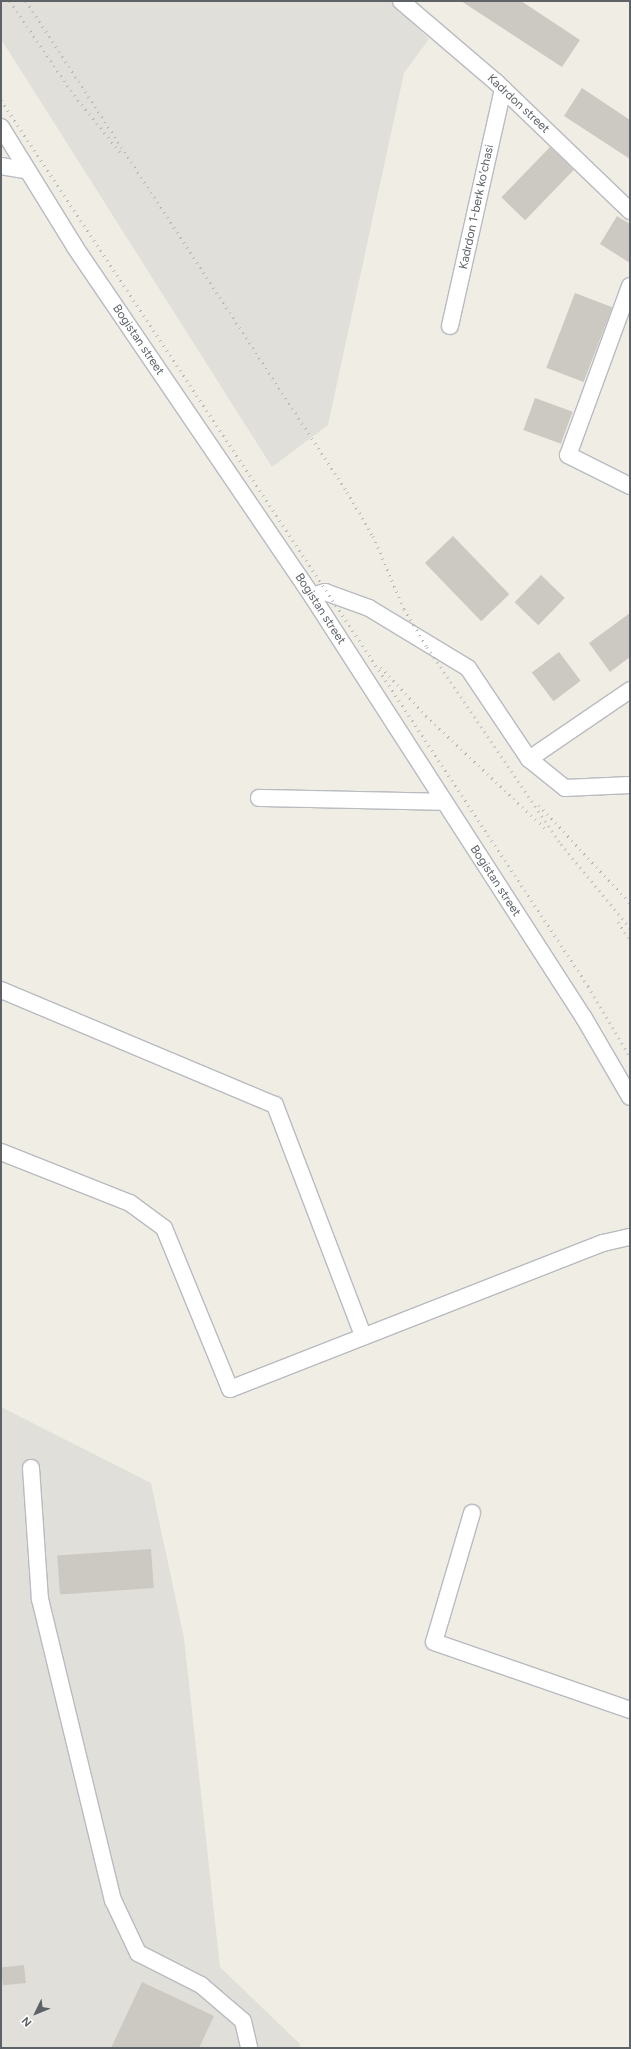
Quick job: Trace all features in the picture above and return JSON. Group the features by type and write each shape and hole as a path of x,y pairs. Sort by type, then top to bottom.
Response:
{"street":[{"name":"Kadrdon street","path":"401,1 503,88 630,211"},
{"name":"Kadrdon 1-berk ko'chasi","path":"450,326 503,88"},
{"name":"Bogistan street","path":"1,127 75,247 312,596 584,1018 630,1097"},
{"path":"1,166 28,171"},
{"path":"630,286 568,455 630,486"},
{"path":"312,596 325,592 369,608 468,668 529,759 565,788 630,785"},
{"path":"529,759 630,690"},
{"path":"259,798 444,802"},
{"path":"1,990 275,1105 364,1336"},
{"path":"1,1152 130,1203 164,1228 230,1389 603,1243 630,1237"},
{"path":"31,1468 40,1599 113,1900 138,1953 201,1985 243,2021 249,2048"},
{"path":"472,1513 434,1642 630,1710"}],"shaded area":[{"path":"1,1 389,1 429,39 404,73 328,425 272,467 1,39"},
{"path":"1,1407 151,1483 184,1638 220,1967 300,2044 299,2048 1,2048"}],"building":[{"path":"461,1 521,1 580,40 562,67"},
{"path":"582,88 630,120 630,159 564,116"},
{"path":"550,147 574,170 525,220 501,197"},
{"path":"617,216 630,224 630,263 600,244"},
{"path":"575,293 612,307 584,382 546,368"},
{"path":"535,398 573,412 561,444 523,430"},
{"path":"453,536 509,594 481,621 425,563"},
{"path":"541,575 565,598 538,625 515,602"},
{"path":"630,613 630,657 610,672 589,643"},
{"path":"559,652 581,681 554,701 532,672"},
{"path":"151,1549 154,1588 60,1594 57,1556"},
{"path":"24,1965 26,1983 3,1985 1,1967"},
{"path":"142,1982 214,2016 199,2048 111,2048"}],"railway":[{"path":"10,1 74,95 120,152"},
{"path":"26,1 347,492 373,536 404,609 427,647 561,844 630,928"},
{"path":"1,100 588,986 630,1057"},
{"path":"381,667 426,716 545,828"},
{"path":"539,805 630,903"},
{"path":"618,922 630,940"}]}
